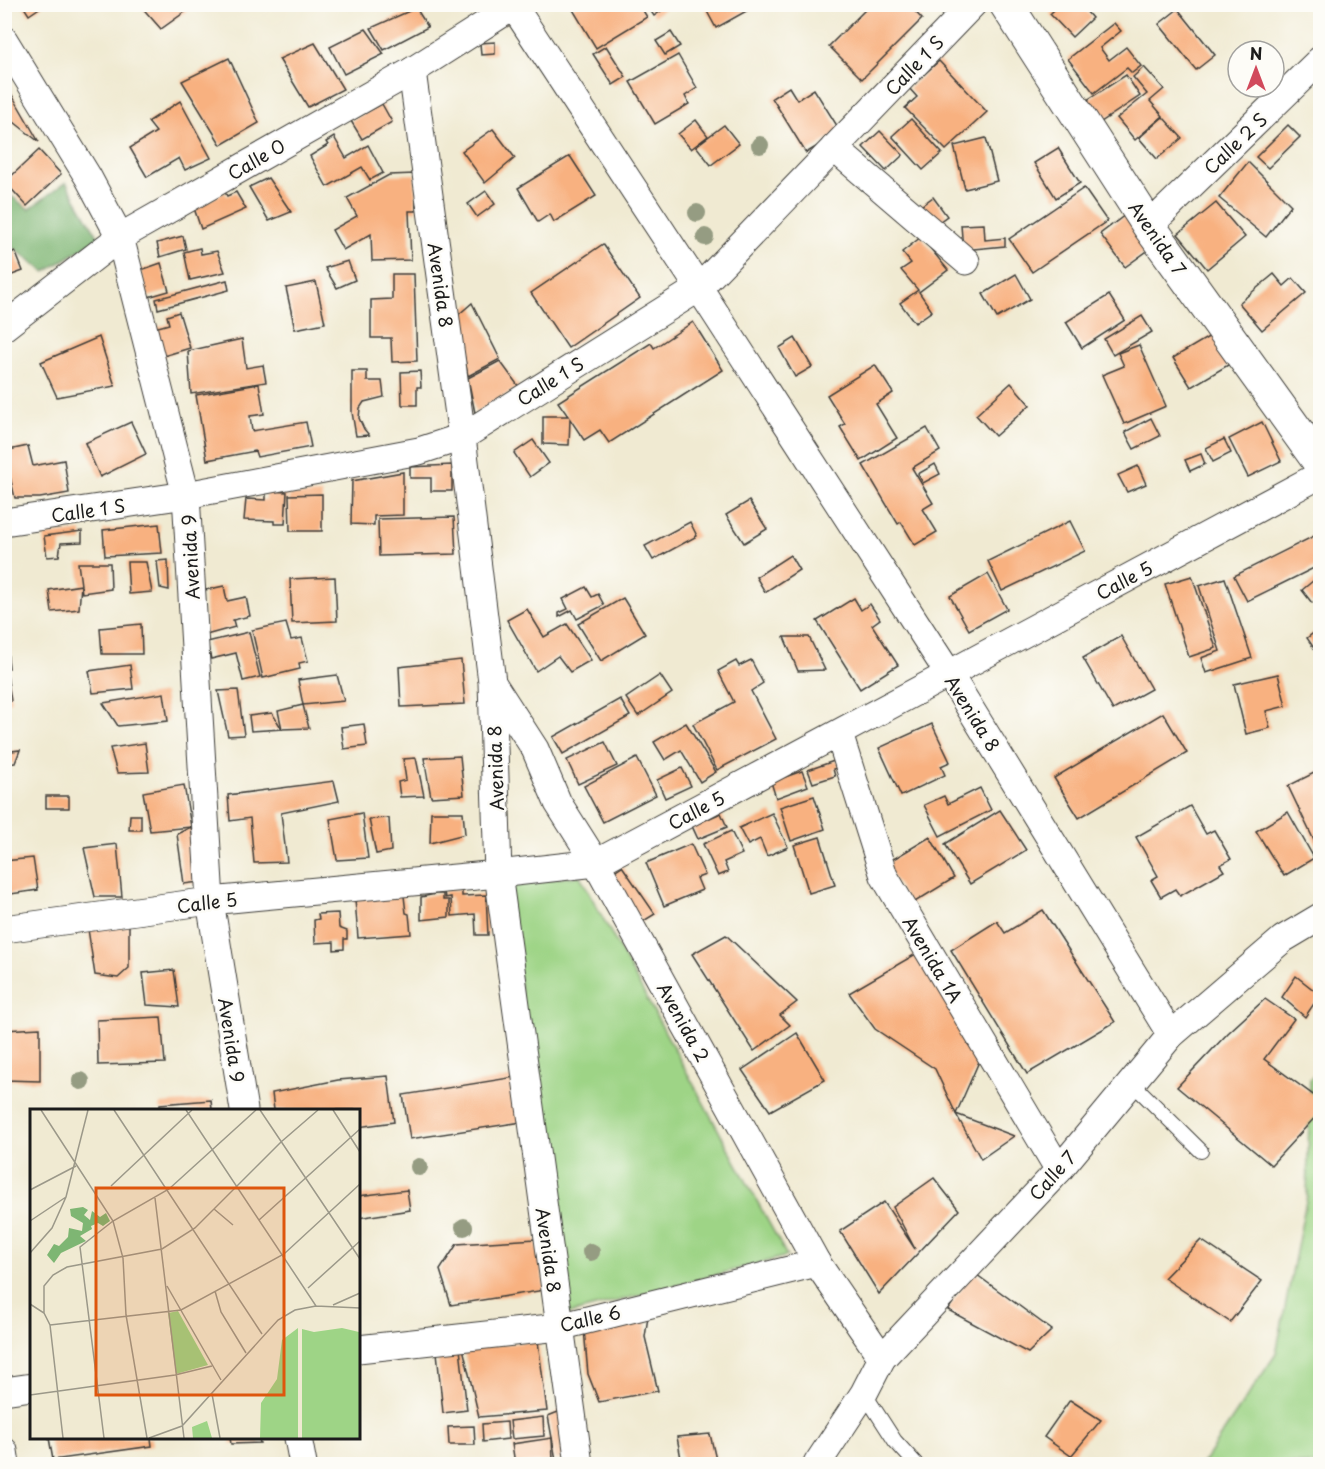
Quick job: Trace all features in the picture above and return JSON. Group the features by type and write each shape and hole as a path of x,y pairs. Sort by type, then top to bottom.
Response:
{"main road":[{"name":"Avenida 7","path":"1006,4 1149,226 1320,463"}],"street":[{"name":"Calle 1 S","path":"4,522 186,495 419,451 462,436 699,288 973,4"},
{"name":"Calle 0","path":"4,327 120,237 412,71 514,5"},
{"name":"Avenida 8","path":"514,5 949,674 1171,1035"},
{"name":"Avenida 9","path":"4,40 88,177 120,237 186,495 210,901 244,1109"},
{"name":"Calle 2 S","path":"1149,226 1320,60"},
{"name":"Avenida 8","path":"412,71 462,436 492,682 498,874 579,1464"},
{"path":"834,148 966,261"},
{"name":"Calle 5","path":"4,929 210,901 596,863 1320,475"},
{"name":"Avenida 2","path":"492,682 535,749 558,803 596,863 817,1263 882,1358"},
{"name":"Avenida 1A","path":"839,734 884,876 1059,1170"},
{"name":"Calle 7","path":"819,1463 864,1393 882,1358 1059,1170 1171,1035 1283,939 1320,917"},
{"name":"Calle 6","path":"360,1349 559,1327 817,1263"},
{"path":"4,1391 30,1387"},
{"path":"298,1439 303,1464"},
{"path":"4,1451 6,1464"}],"lane":[{"path":"1131,1082 1201,1151"},
{"path":"864,1393 895,1441 916,1464"}],"green space":[{"path":"66,182 99,238 45,272 11,246 5,248 4,191 29,209"},
{"path":"580,876 787,1256 565,1315 506,883"},
{"path":"1320,1071 1320,1464 1202,1464 1276,1354 1307,1196 1310,1079"}],"building":[{"path":"22,4 45,4 29,15"},
{"path":"139,4 196,4 161,29"},
{"path":"578,4 639,4 647,17 596,48 572,8"},
{"path":"646,4 671,4 654,16"},
{"path":"703,4 759,4 716,28"},
{"path":"871,4 908,4 922,19 862,79 829,46"},
{"path":"1060,4 1080,4 1092,18 1072,37 1050,14"},
{"path":"416,8 428,27 384,50 371,28"},
{"path":"1178,9 1215,55 1196,70 1159,24"},
{"path":"1114,23 1121,31 1100,48 1109,60 1126,47 1141,66 1132,73 1127,68 1094,93 1068,59"},
{"path":"366,29 384,54 344,74 330,47"},
{"path":"671,32 680,46 665,55 656,41"},
{"path":"495,42 495,54 481,55 480,43"},
{"path":"315,43 343,89 308,107 279,59"},
{"path":"606,46 626,77 613,85 593,54"},
{"path":"678,55 697,88 685,96 689,104 655,124 630,82"},
{"path":"229,58 259,123 221,145 182,81"},
{"path":"939,61 987,112 946,150 905,108 917,97 909,88"},
{"path":"1144,67 1164,89 1150,101 1163,116 1135,140 1117,118 1147,94 1133,77"},
{"path":"1126,75 1140,96 1098,124 1084,102"},
{"path":"4,81 39,142 4,114"},
{"path":"789,87 797,100 814,89 841,132 806,153 772,98"},
{"path":"180,101 211,158 185,170 179,158 147,177 130,148 156,132 148,122"},
{"path":"382,104 392,122 362,139 351,121"},
{"path":"1163,117 1182,138 1157,159 1139,138"},
{"path":"911,119 942,153 923,170 892,136"},
{"path":"696,120 708,136 691,149 678,134"},
{"path":"724,125 739,144 711,165 696,146"},
{"path":"1288,125 1300,137 1268,168 1256,157"},
{"path":"493,129 515,158 485,183 462,151"},
{"path":"880,131 903,155 886,171 863,147"},
{"path":"334,137 346,158 368,145 383,173 370,180 362,167 327,187 310,156 328,145 326,142"},
{"path":"986,138 997,181 965,189 954,146"},
{"path":"1058,148 1080,183 1056,198 1034,163"},
{"path":"39,150 61,174 27,206 5,182"},
{"path":"570,156 596,196 554,222 550,214 538,222 518,188"},
{"path":"1248,162 1291,205 1266,237 1219,198"},
{"path":"415,174 416,211 409,211 411,260 372,261 371,234 343,250 332,230 357,216 347,198 389,175"},
{"path":"268,178 291,212 269,221 249,187"},
{"path":"1084,188 1107,221 1032,272 1009,239"},
{"path":"486,191 495,204 477,217 468,204"},
{"path":"225,192 227,196 236,192 246,209 201,229 194,208"},
{"path":"933,197 947,216 936,224 921,206"},
{"path":"1216,203 1245,237 1207,269 1178,234"},
{"path":"1125,215 1150,249 1125,267 1100,234"},
{"path":"984,224 985,240 1005,238 1005,246 963,250 961,225"},
{"path":"183,236 186,249 160,257 157,243"},
{"path":"921,237 948,270 919,292 932,311 915,323 900,303 918,290 901,270 911,263 902,252"},
{"path":"603,244 640,298 568,348 531,293"},
{"path":"200,248 201,254 217,251 225,272 190,280 184,252"},
{"path":"15,251 23,271 4,278 4,256"},
{"path":"348,261 355,280 337,288 325,268"},
{"path":"161,263 169,291 148,297 141,270"},
{"path":"392,274 414,274 417,361 392,362 391,338 371,338 371,300 392,299"},
{"path":"1016,274 1030,299 997,318 983,294"},
{"path":"1274,274 1284,286 1293,278 1306,293 1262,330 1239,303"},
{"path":"227,280 229,290 158,309 156,299"},
{"path":"316,282 325,323 295,329 286,288"},
{"path":"1109,295 1125,320 1082,348 1066,322"},
{"path":"472,303 500,359 468,376 457,316"},
{"path":"179,312 190,348 160,357 151,329 169,324 167,316"},
{"path":"1142,316 1152,332 1113,355 1104,339"},
{"path":"693,322 723,370 609,443 600,430 584,440 570,419 569,445 543,444 543,416 568,416 558,402 651,343 654,348"},
{"path":"1222,329 1240,358 1191,387 1173,358"},
{"path":"99,337 115,386 57,397 41,362"},
{"path":"795,338 812,367 795,377 779,348"},
{"path":"242,339 246,368 263,365 266,382 191,394 188,351"},
{"path":"1139,345 1166,406 1124,424 1102,375 1124,366 1118,353"},
{"path":"500,361 519,387 475,413 468,378"},
{"path":"875,365 893,393 876,404 897,438 861,461 840,427 845,424 827,395"},
{"path":"352,371 367,371 367,381 382,381 384,397 364,402 360,408 359,418 369,435 356,436 352,412"},
{"path":"420,371 421,387 417,387 417,405 402,405 401,372"},
{"path":"1011,383 1030,405 995,436 976,415"},
{"path":"259,384 264,414 250,416 252,431 306,422 311,447 257,457 255,451 207,460 196,395"},
{"path":"1151,418 1160,436 1134,449 1125,432"},
{"path":"131,422 146,454 100,477 85,443"},
{"path":"1262,422 1281,461 1248,477 1229,439"},
{"path":"927,428 940,451 912,468 933,503 923,509 937,532 915,545 901,522 898,524 863,465"},
{"path":"1224,439 1231,453 1213,462 1206,448"},
{"path":"533,440 549,463 530,477 514,453"},
{"path":"28,446 33,466 64,460 69,493 40,498 15,498 4,451"},
{"path":"1201,454 1205,464 1190,471 1185,460"},
{"path":"935,464 940,474 923,483 918,474"},
{"path":"452,465 452,491 431,491 431,478 410,478 410,467"},
{"path":"1138,466 1146,484 1127,492 1118,475"},
{"path":"403,472 403,515 374,516 374,525 351,524 352,481"},
{"path":"266,491 287,492 285,524 274,524 274,521 244,520 246,499 266,500"},
{"path":"322,494 322,531 290,531 289,495"},
{"path":"749,501 767,529 744,543 726,515"},
{"path":"454,517 456,554 379,556 378,519"},
{"path":"1070,521 1085,551 1002,591 988,561"},
{"path":"690,522 697,536 653,560 645,546"},
{"path":"159,524 162,553 105,556 103,530"},
{"path":"82,531 82,542 61,543 59,556 47,557 44,536"},
{"path":"1320,533 1320,565 1247,601 1234,576"},
{"path":"790,555 799,570 765,592 756,577"},
{"path":"168,560 169,590 160,588 157,561"},
{"path":"127,562 146,562 152,592 129,594"},
{"path":"78,563 110,563 111,589 82,593"},
{"path":"988,574 1007,609 969,630 950,596"},
{"path":"1320,575 1320,597 1312,603 1302,590"},
{"path":"1192,576 1216,648 1189,657 1165,584"},
{"path":"335,577 337,621 292,623 290,579"},
{"path":"1225,578 1252,658 1206,673 1201,658 1220,651 1199,586"},
{"path":"81,585 79,609 52,612 49,590"},
{"path":"224,586 227,601 246,597 250,616 233,620 235,627 206,635 205,590"},
{"path":"586,587 592,597 598,594 604,605 577,619 572,610 559,617 559,613 568,609 563,599"},
{"path":"623,598 645,634 601,661 578,624"},
{"path":"854,598 861,610 870,604 880,619 872,625 898,665 860,689 817,621"},
{"path":"527,609 544,637 567,624 591,660 570,672 558,656 536,671 507,620"},
{"path":"286,623 291,640 302,638 308,661 299,663 300,669 263,678 252,630"},
{"path":"141,624 142,654 102,654 100,628"},
{"path":"1320,628 1320,657 1307,638"},
{"path":"249,632 260,677 243,681 236,653 211,659 207,642"},
{"path":"6,636 9,668 4,668 4,637"},
{"path":"1121,636 1151,689 1113,710 1083,658"},
{"path":"784,637 809,637 825,670 798,671"},
{"path":"461,660 465,704 401,707 399,667"},
{"path":"751,660 763,683 751,691 776,739 717,770 693,724 734,702 718,671 736,661 739,666"},
{"path":"130,665 133,689 93,693 89,671"},
{"path":"7,674 11,701 4,702 4,675"},
{"path":"1278,674 1286,706 1266,711 1270,728 1246,734 1234,684"},
{"path":"337,675 344,701 303,705 298,680"},
{"path":"660,675 672,693 638,716 626,698"},
{"path":"238,690 244,735 228,736 218,691"},
{"path":"164,693 168,721 118,726 103,703"},
{"path":"620,699 630,716 563,754 553,737"},
{"path":"303,705 309,728 282,729 278,711"},
{"path":"272,713 282,729 251,731 249,716"},
{"path":"1163,713 1187,753 1079,818 1054,778"},
{"path":"686,723 716,772 700,782 681,750 665,760 654,742"},
{"path":"364,724 367,746 344,749 341,727"},
{"path":"932,724 950,762 941,766 945,775 901,796 879,748"},
{"path":"605,742 617,766 578,784 567,760"},
{"path":"145,743 149,772 117,773 110,748"},
{"path":"20,750 15,763 4,764 4,752"},
{"path":"460,756 464,795 431,797 424,758"},
{"path":"416,758 424,796 400,797 398,782 406,780 403,759"},
{"path":"637,758 656,795 603,822 584,786"},
{"path":"837,760 840,767 833,769 835,776 813,783 808,770"},
{"path":"682,768 691,786 665,798 657,780"},
{"path":"1320,770 1320,853 1288,786"},
{"path":"802,771 808,786 776,798 771,782"},
{"path":"334,781 339,801 281,813 287,862 254,863 250,818 230,821 228,795"},
{"path":"184,785 191,827 150,831 143,792"},
{"path":"980,788 991,810 940,836 924,805 944,796 948,804"},
{"path":"46,796 69,796 69,808 46,808"},
{"path":"814,796 825,829 791,841 780,807"},
{"path":"1190,806 1206,834 1214,830 1231,859 1220,865 1224,871 1180,896 1175,889 1161,897 1151,880 1158,876 1136,837"},
{"path":"1000,810 1026,850 970,884 945,844"},
{"path":"431,812 463,812 465,834 430,843"},
{"path":"1288,812 1314,858 1284,876 1256,831"},
{"path":"362,813 368,858 337,860 330,819"},
{"path":"721,813 727,827 698,839 692,826"},
{"path":"772,813 788,847 767,856 760,839 748,845 739,828"},
{"path":"130,815 141,815 141,830 129,830"},
{"path":"389,818 391,851 376,854 369,819"},
{"path":"191,827 199,882 184,884 177,834"},
{"path":"731,831 742,854 724,862 728,872 718,876 703,844"},
{"path":"820,837 835,885 809,893 794,845"},
{"path":"930,837 954,878 910,905 885,864"},
{"path":"117,844 122,897 95,897 84,848"},
{"path":"691,844 705,875 697,878 702,890 664,906 646,863"},
{"path":"33,858 38,890 4,895 4,861"},
{"path":"622,866 655,914 642,922 610,874"},
{"path":"462,890 462,896 486,895 488,935 476,935 475,914 452,916 451,897 445,898 444,891"},
{"path":"443,894 443,900 449,900 449,917 421,920 421,897"},
{"path":"404,896 411,934 358,938 355,899"},
{"path":"1043,910 1115,1022 1027,1074 951,950 997,921 1005,933"},
{"path":"338,913 339,928 347,931 344,949 334,950 334,942 315,943 314,920 319,919 318,914"},
{"path":"129,924 129,968 118,978 95,975 88,929"},
{"path":"726,935 797,1002 780,1015 790,1025 754,1051 692,954"},
{"path":"926,948 984,1050 956,1114 935,1069 875,1029 849,993"},
{"path":"174,970 179,1007 147,1005 143,973"},
{"path":"1296,976 1320,995 1305,1017 1282,997"},
{"path":"1265,999 1294,1019 1264,1059 1320,1100 1320,1112 1271,1165 1177,1087 1228,1033"},
{"path":"161,1017 165,1063 98,1065 97,1020"},
{"path":"40,1028 40,1081 4,1080 4,1030"},
{"path":"797,1033 825,1080 770,1111 742,1070"},
{"path":"388,1076 394,1122 360,1127 360,1109 274,1109 272,1093 338,1080"},
{"path":"515,1077 522,1122 410,1139 403,1095"},
{"path":"211,1100 212,1109 160,1109 160,1104"},
{"path":"956,1114 1014,1136 981,1159"},
{"path":"934,1178 959,1210 879,1294 840,1231 884,1202 915,1249 893,1207"},
{"path":"407,1190 410,1210 360,1218 360,1196"},
{"path":"536,1239 545,1290 451,1305 440,1270 457,1244"},
{"path":"1201,1240 1262,1281 1230,1322 1164,1278"},
{"path":"973,1272 1052,1330 1028,1353 948,1310"},
{"path":"648,1317 645,1337 658,1391 599,1402 588,1374 584,1329"},
{"path":"538,1341 547,1411 479,1417 463,1348"},
{"path":"460,1349 467,1410 443,1413 437,1352"},
{"path":"1070,1400 1101,1420 1071,1456 1044,1437"},
{"path":"563,1410 573,1458 556,1460 548,1416"},
{"path":"543,1417 544,1436 512,1439 510,1421"},
{"path":"507,1422 508,1439 483,1442 482,1424"},
{"path":"474,1426 475,1445 449,1445 448,1427"},
{"path":"710,1434 717,1464 682,1464 677,1437"},
{"path":"552,1438 553,1461 515,1464 512,1444"},
{"path":"49,1439 151,1439 152,1446 53,1460"},
{"path":"230,1439 259,1439 260,1443 231,1444"}]}
